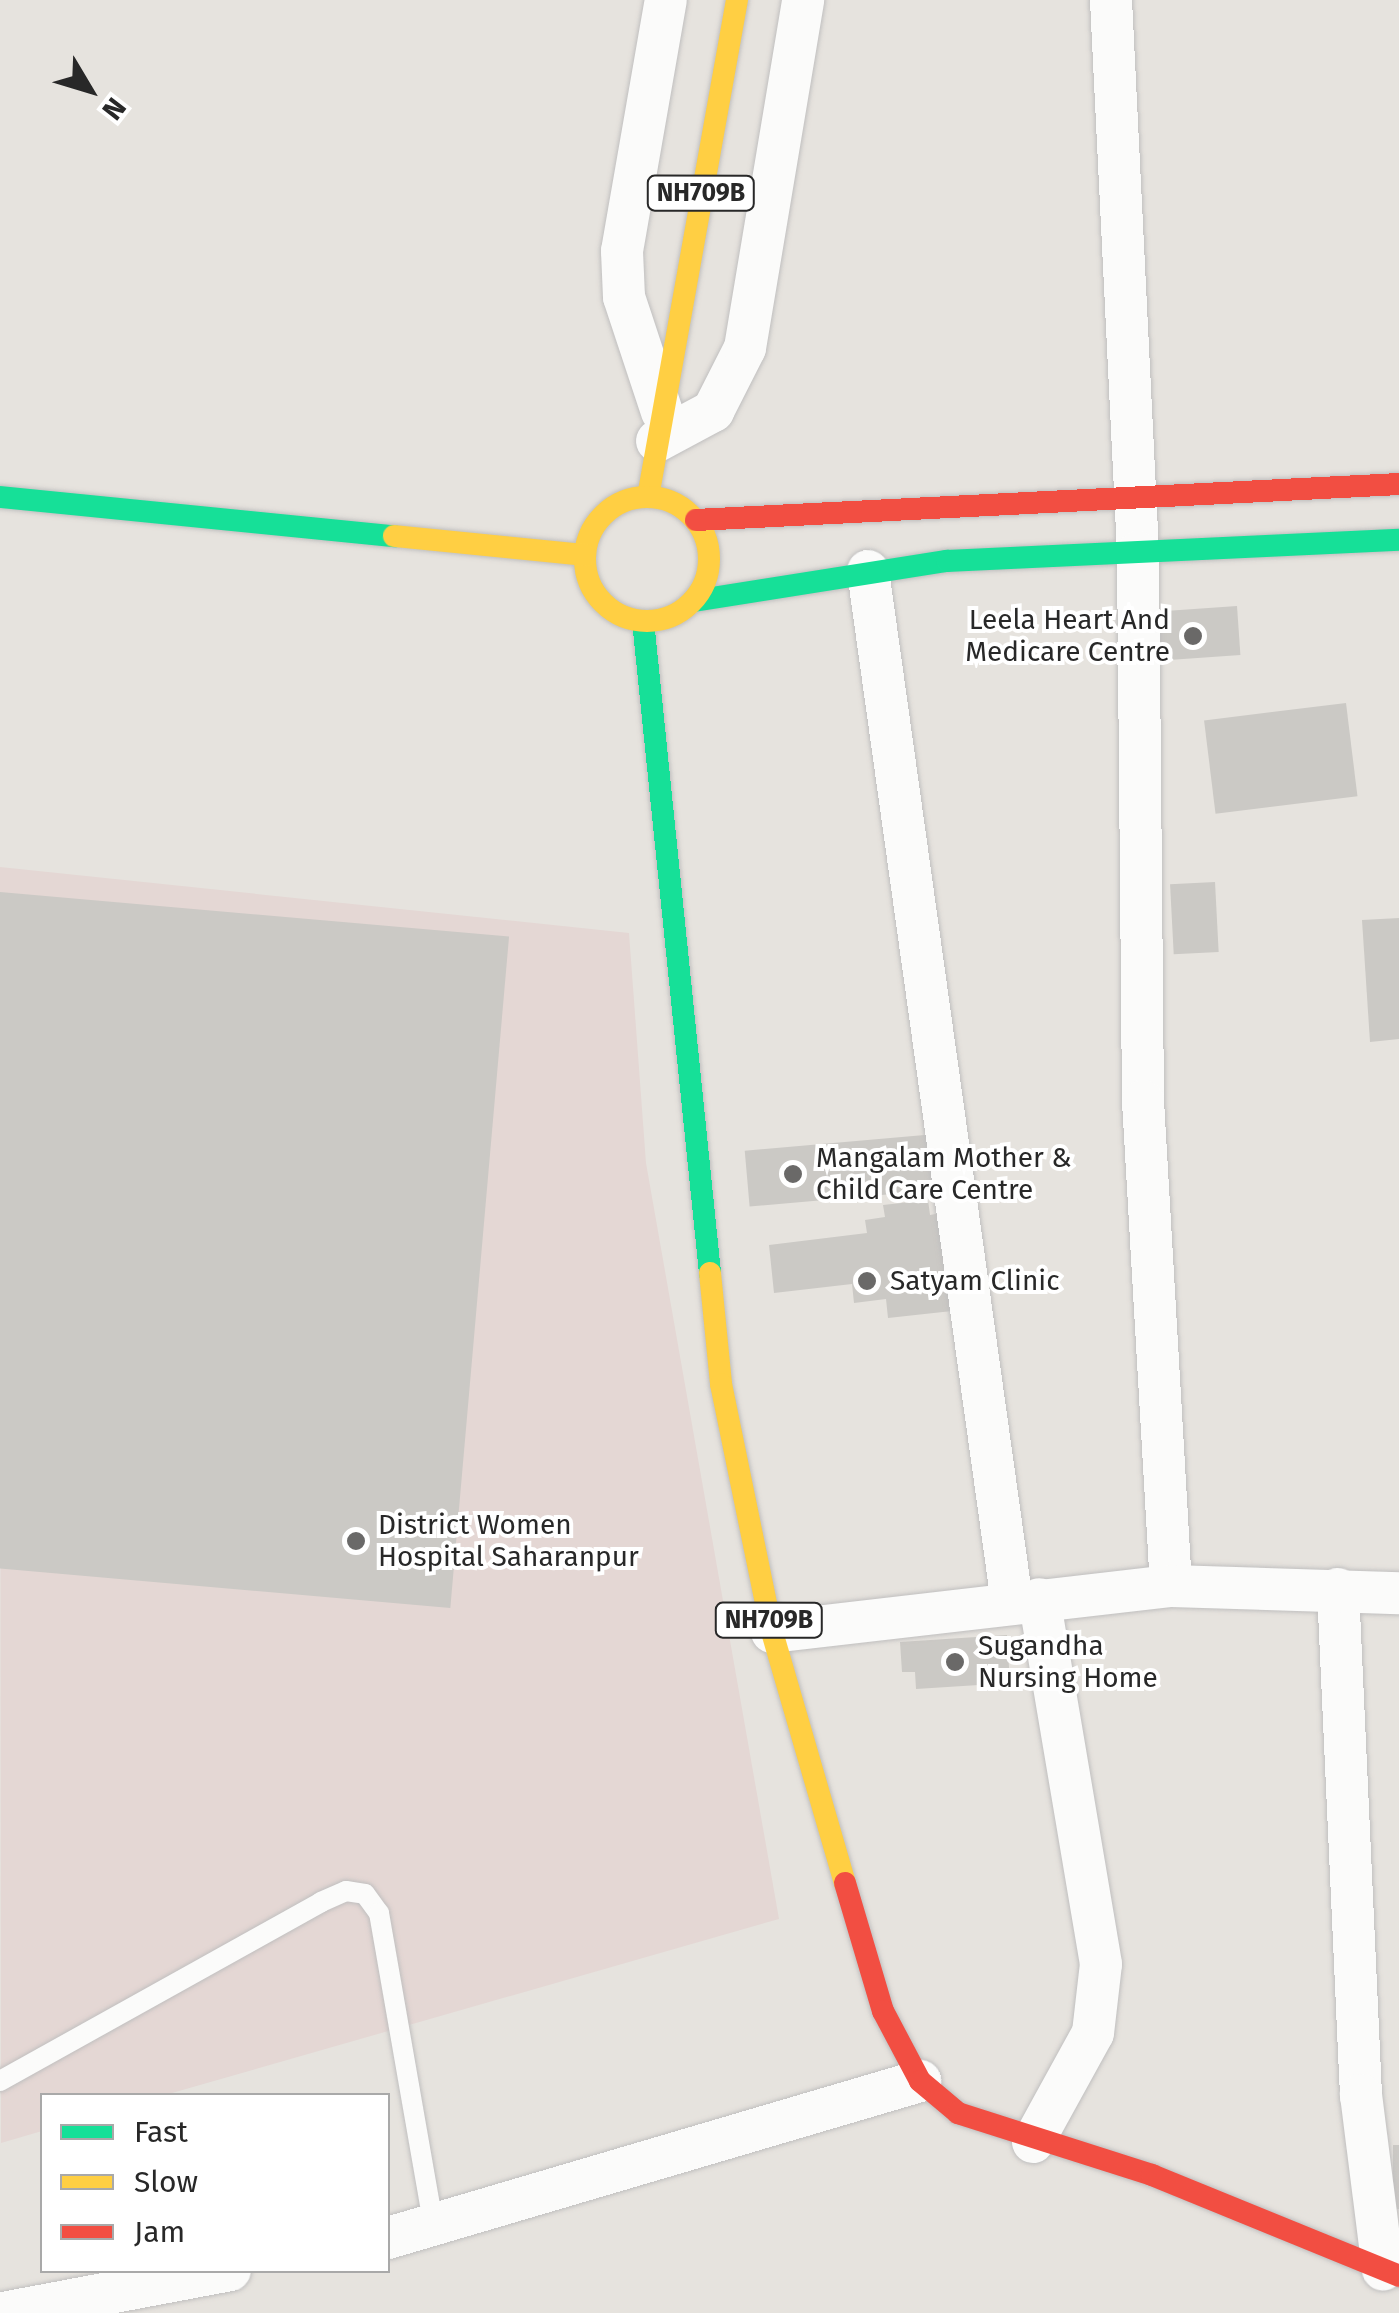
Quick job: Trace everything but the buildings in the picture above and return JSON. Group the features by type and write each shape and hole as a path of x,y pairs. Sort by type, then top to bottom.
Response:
{"main road":[{"name":"NH709B","path":"648,497 737,0"},
{"path":"1399,484 1134,503 696,520 648,497 613,508 585,555 595,592 624,617 643,622 694,601 868,571 1138,552 1399,540"},
{"path":"0,497 585,555"},
{"path":"694,601 710,552 696,520"},
{"name":"NH709B","path":"643,622 721,1384 772,1632 883,2011 920,2082 958,2113 1034,2142 1152,2175 1391,2273"}],"street":[{"path":"666,0 622,250 624,297 660,426 713,411 745,348 803,0"},
{"path":"1111,0 1138,552 1143,1101 1171,1586"},
{"path":"868,571 1025,1601 1101,1964 1094,2033 1034,2142"},
{"path":"772,1632 1171,1586 1338,1588 1399,1593"},
{"path":"1338,1588 1361,2095 1391,2273"},
{"path":"390,2238 434,2229 920,2082"},
{"path":"3,2313 214,2273"}],"lane":[{"path":"0,2080 322,1902 346,1891 365,1894 379,1913 434,2229"}],"shaded area":[{"name":"District Women Hospital Saharanpur","path":"0,867 629,933 646,1163 779,1919 172,2093 40,2093 40,2132 1,2143"}],"traffic: fast":[{"path":"0,497 394,536"},
{"path":"694,601 947,561 1399,540"},
{"path":"643,621 710,1273"}],"traffic: slow":[{"path":"648,497 737,0"},
{"path":"647,497 671,502 691,515 704,535 709,559 704,583 691,603 671,616 647,621 623,616 603,603 590,583 585,559 590,535 603,515 623,502 647,497"},
{"path":"394,536 585,555"},
{"path":"710,1273 721,1384 772,1632 845,1883"}],"traffic: jam":[{"path":"696,520 1399,484"},
{"path":"845,1883 883,2011 920,2081 958,2113 1152,2175 1399,2276"}],"place":[{"name":"Leela Heart And Medicare Centre","path":"1193,636"},
{"name":"Mangalam Mother & Child Care Centre","path":"793,1174"},
{"name":"Satyam Clinic","path":"867,1281"},
{"name":"District Women Hospital Saharanpur","path":"356,1541"},
{"name":"Sugandha Nursing Home","path":"955,1662"}]}
